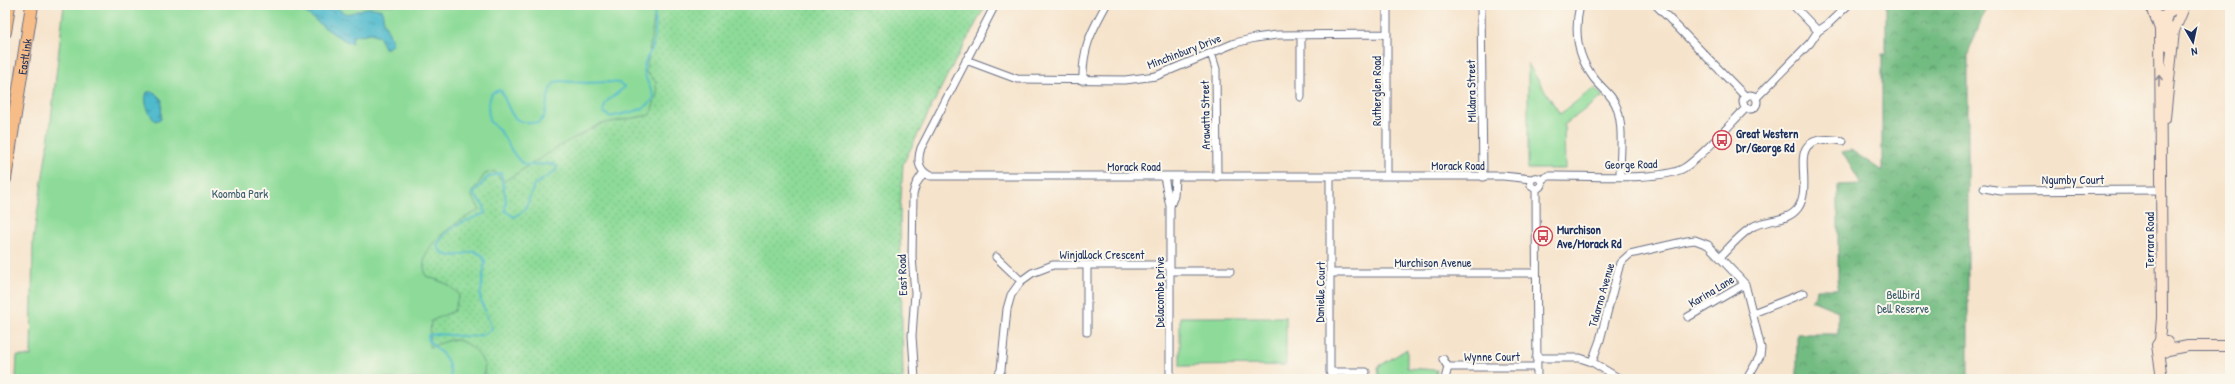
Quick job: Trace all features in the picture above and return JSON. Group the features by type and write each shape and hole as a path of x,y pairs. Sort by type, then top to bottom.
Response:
{"highway":[{"name":"EastLink","path":"5,32 9,5"},
{"name":"EastLink","path":"5,180 32,5"}],"main road":[{"path":"2153,8 2161,18 2168,12 2184,5"},
{"name":"Terrara Road","path":"2162,162 2170,62 2176,24 2184,5"},
{"name":"Terrara Road","path":"2153,8 2160,29 2162,318 2165,346 2162,375"},
{"name":"Terrara Road","path":"2168,12 2170,62"},
{"path":"2165,346 2230,346"}],"street":[{"path":"924,172 918,162 921,148 996,5"},
{"path":"1084,81 1083,60 1088,38 1106,5"},
{"name":"Rutherglen Road","path":"1387,5 1387,176"},
{"name":"Mildara Street","path":"1481,5 1483,176"},
{"path":"1580,5 1576,28 1578,47 1593,78 1607,92 1617,108 1620,122 1620,175"},
{"path":"1656,5 1746,96 1750,95 1756,98"},
{"path":"1793,5 1818,31"},
{"path":"1746,96 1743,102 1746,108 1750,110 1756,107 1756,98 1810,43 1818,31 1828,26 1848,5"},
{"name":"Minchinbury Drive","path":"966,60 1017,79 1084,81 1125,80 1156,76 1210,53 1255,38 1301,35 1387,34"},
{"path":"1301,35 1301,97"},
{"name":"Arawatta Street","path":"1210,53 1216,70 1217,177"},
{"name":"George Road","path":"1541,180 1548,176 1661,175 1673,173 1684,167 1746,108"},
{"path":"1720,257 1752,227 1783,218 1798,208 1804,193 1802,160 1804,152 1810,144 1819,140 1843,141"},
{"name":"Morack Road","path":"924,172 935,177 1483,176 1521,177 1532,179"},
{"name":"East Road","path":"915,379 912,336 915,293 912,257 912,200 916,184 924,172"},
{"name":"Delacombe Drive","path":"1164,177 1170,206 1170,379"},
{"name":"Delacombe Drive","path":"1170,206 1174,196 1175,177"},
{"name":"Danielle Court","path":"1330,177 1330,372 1366,372"},
{"path":"1536,189 1541,187 1541,180 1536,178 1532,179 1531,184 1536,189 1536,379"},
{"name":"Ngumby Court","path":"1984,188 2001,191 2162,190"},
{"name":"Talarno Avenue","path":"1592,362 1600,340 1617,270 1624,259 1630,254 1695,240 1708,245 1744,284 1753,313 1761,348 1760,356 1747,379"},
{"path":"996,257 1021,281"},
{"name":"Winjallock Crescent","path":"996,379 1001,370 1007,309 1011,296 1021,281 1032,273 1053,265 1230,271"},
{"path":"1087,265 1087,332"},
{"name":"Murchison Avenue","path":"1331,273 1536,273"},
{"name":"Karina Lane","path":"1688,317 1744,284"},
{"path":"1753,313 1773,307 1804,293"},
{"path":"1536,358 1580,358 1592,362 1620,379"},
{"name":"Wynne Court","path":"1443,359 1448,367 1445,379"},
{"name":"Wynne Court","path":"1448,367 1536,367"}],"green space":[{"name":"Koomba Park","path":"64,5 656,5 646,72 656,82 657,95 650,115 600,124 563,144 503,182 495,171 485,174 471,195 480,210 455,224 431,245 424,263 426,276 447,284 459,294 454,311 431,321 429,347 453,340 468,345 474,349 482,361 484,373 481,379 16,379 17,356 31,356 33,241 50,129"},
{"path":"643,5 986,5 948,74 903,164 900,214 903,379 424,379 419,261 454,199"},
{"name":"Bellbird Dell Reserve","path":"1886,5 1987,5 1968,54 1968,379 1797,379 1797,334 1838,334 1838,311 1811,300 1815,296 1816,289 1838,289 1838,185 1861,184 1842,152 1851,150 1882,171 1882,54 1886,54"},
{"path":"1528,64 1560,114 1594,88 1603,96 1564,125 1565,169 1528,169"},
{"path":"1180,317 1286,317 1286,365 1180,366"},
{"path":"1407,349 1407,368 1437,370 1436,379 1377,379 1379,373 1378,367"}],"water":[{"path":"299,5 337,5 342,12 345,13 352,13 367,8 382,10 384,22 393,43 388,48 384,48 379,36 371,33 353,36 352,43 347,41 324,27"},
{"path":"147,92 154,92 162,100 161,119 155,121 150,114 146,103"}],"waterway":[{"path":"451,379 447,360 429,341 428,335 478,336 492,329 480,298 485,262 482,255 474,251 453,256 448,255 444,254 437,245 452,228 485,213 484,206 473,194 488,177 501,173 506,200 505,211 514,217 525,210 534,185 556,171 557,167 553,164 525,165 519,160 500,131 489,121 488,104 492,93 499,90 502,92 508,107 517,120 529,123 538,123 544,117 550,89 554,83 560,81 585,83 609,82 619,83 625,87 606,102 603,111 609,117 635,111 647,106 654,97 644,71 644,65 652,47 655,32 655,20 651,5"}],"place":[{"name":"Great Western Dr/George Rd","path":"1722,140"},
{"name":"Murchison Ave/Morack Rd","path":"1543,236"}]}
